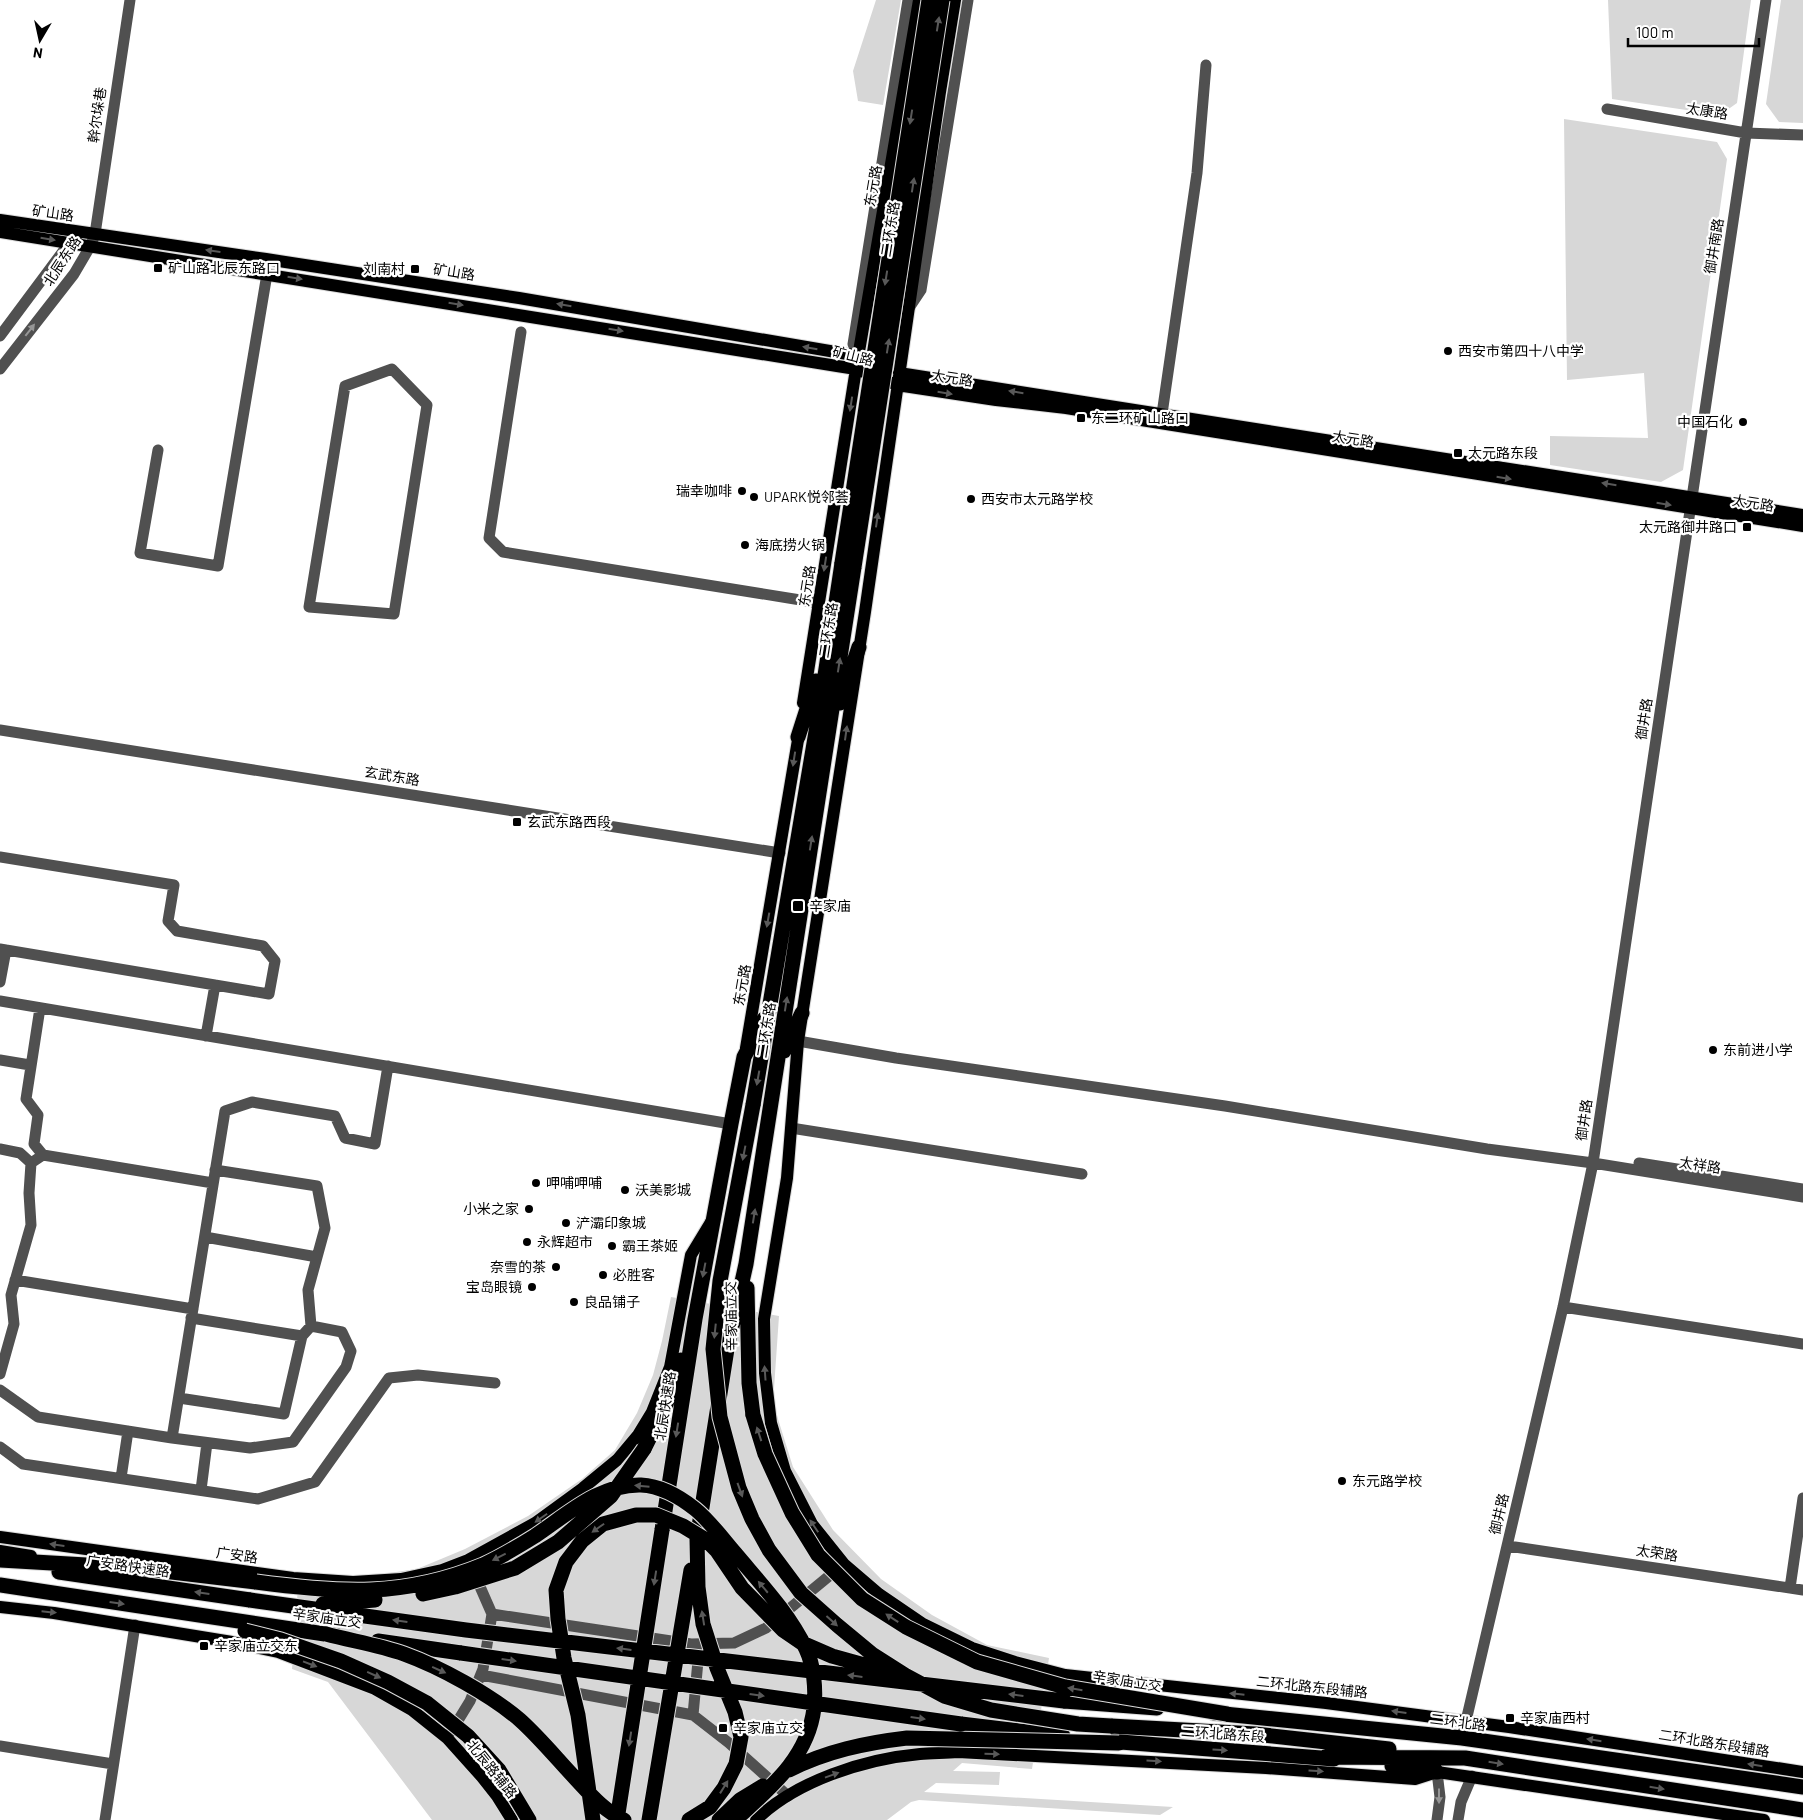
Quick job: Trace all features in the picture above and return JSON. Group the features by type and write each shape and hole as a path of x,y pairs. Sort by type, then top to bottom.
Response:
{"highway":[{"name":"二环东路","path":"746,1264 826,744 848,565 929,0"},
{"name":"二环东路","path":"848,565 942,0"},
{"path":"798,737 830,639 848,565"},
{"name":"辛家庙立交","path":"830,639 771,1004 720,1281 713,1349 720,1417 739,1488 752,1519 769,1550 801,1593 837,1626 888,1664 944,1696 991,1710 1078,1724 1256,1734 1465,1758"},
{"path":"826,744 859,647"},
{"name":"北辰快速路","path":"618,1820 695,1319 731,1124 744,1057 771,1004"},
{"path":"777,1066 802,1013"},
{"path":"649,1820 727,1349 746,1264"},
{"name":"辛家庙立交","path":"746,1264 749,1383 752,1415 765,1454 792,1513 818,1555 862,1599 906,1627 978,1662 1065,1687 1227,1714"},
{"path":"290,1607 409,1596 455,1587 515,1568 558,1542 611,1496 644,1449 665,1407 695,1319"},
{"path":"0,1562 138,1568 315,1590 361,1591 400,1588 427,1584 484,1565 535,1536 576,1506 605,1491 624,1486 643,1485 661,1489 680,1498 696,1509 778,1605 806,1649 812,1666 814,1706 805,1740 797,1756 779,1779 735,1820"},
{"path":"593,1820 578,1715 564,1658 556,1590 566,1562 582,1541 604,1524 636,1515 656,1515 683,1526 706,1540 717,1551 742,1588 767,1615 783,1630 802,1643 832,1656 935,1686"},
{"path":"689,1820 710,1807 724,1788 736,1764 742,1737 735,1712 703,1624 698,1587 696,1539"},
{"name":"广安路快速路","path":"0,1562 250,1600"},
{"path":"0,1585 170,1611 245,1626 341,1661 388,1682 427,1703 468,1736 498,1770 529,1820"},
{"path":"0,1592 65,1596"},
{"name":"辛家庙立交","path":"250,1600 466,1630 935,1686 1064,1701 1227,1714"},
{"name":"辛家庙立交","path":"245,1626 326,1634 961,1724 1119,1743"},
{"path":"326,1634 404,1654 446,1673 488,1698 518,1719 599,1803 615,1816 624,1820"},
{"name":"二环北路","path":"1227,1714 1462,1738 1803,1787"},
{"path":"719,1820 740,1800 786,1771 812,1758 839,1749 872,1742 916,1738 1119,1743"},
{"name":"二环北路东段","path":"1119,1743 1325,1758"},
{"path":"1325,1758 1465,1758 1803,1810"},
{"path":"1325,1758 1437,1772"}],"main road":[{"name":"东元路","path":"744,1057 780,853 856,369 919,0"},
{"path":"798,1041 859,647 955,0"},
{"name":"矿山路","path":"0,220 267,274 856,369 898,379"},
{"name":"矿山路","path":"0,232 70,242 93,240 519,298 859,356"},
{"name":"太元路","path":"898,379 1162,414 1691,503 1803,526"},
{"name":"太元路","path":"898,379 996,400 1066,408 1691,503 1803,515"},
{"name":"二环北路东段辅路","path":"798,1041 787,1178 764,1320 765,1373 771,1423 786,1470 812,1524 844,1564 879,1594 923,1624 972,1648 1065,1675 1326,1703 1466,1721 1803,1772"},
{"name":"广安路","path":"0,1537 293,1578 353,1582 401,1579 442,1570 468,1560 535,1523 589,1484 617,1460 638,1435 652,1412 670,1367 691,1255 714,1216"},
{"path":"0,1551 138,1568"},
{"path":"0,1607 135,1625 278,1652 374,1688 412,1710 447,1738"},
{"name":"北辰路辅路","path":"447,1738 482,1777 512,1820"},
{"path":"756,1820 788,1796 815,1781 835,1773 862,1765 919,1754 958,1752 1123,1759 1415,1779 1437,1772 1764,1820"}],"street":[{"name":"幹尔垛巷","path":"93,240 130,0"},
{"path":"859,356 853,344 908,0"},
{"path":"908,309 921,290 968,0"},
{"name":"御井南路","path":"1691,503 1766,0"},
{"path":"1162,414 1197,173 1206,65"},
{"name":"太康路","path":"1607,109 1746,133 1803,135"},
{"name":"北辰东路","path":"0,369 74,274 93,240"},
{"name":"北辰东路","path":"0,336 70,242"},
{"path":"158,450 140,553 218,566 267,274"},
{"path":"521,332 489,538 503,552 819,603"},
{"name":"矿山路","path":"859,356 898,379"},
{"path":"392,369 427,405 394,614 309,607 345,386 392,369"},
{"name":"御井路","path":"1462,1738 1563,1307 1593,1159 1691,503"},
{"name":"玄武东路","path":"0,730 780,853"},
{"path":"0,857 174,885 168,921 177,931 263,946 274,961 269,994 3,949 0,982"},
{"path":"206,1036 214,985"},
{"path":"0,1001 731,1124"},
{"path":"40,1008 26,1099 38,1115 34,1144 43,1155 213,1183"},
{"path":"798,1041 896,1058 1215,1104 1487,1149 1593,1159"},
{"path":"0,1060 30,1065"},
{"path":"172,1438 225,1111 252,1102 335,1116 345,1138 375,1144 388,1066"},
{"path":"792,1128 1082,1174"},
{"path":"20,1153 34,1144"},
{"path":"0,1149 20,1153 32,1163"},
{"path":"0,1374 14,1324 11,1295 31,1225 29,1192 32,1163 43,1155"},
{"name":"太祥路","path":"1593,1159 1803,1188"},
{"name":"太祥路","path":"1593,1159 1803,1197"},
{"path":"215,1170 317,1186 324,1228 308,1290 312,1326"},
{"path":"205,1237 317,1256"},
{"path":"15,1280 302,1336"},
{"path":"1563,1307 1803,1344"},
{"path":"179,1398 284,1414 302,1336 312,1326"},
{"path":"0,1390 38,1417 250,1448 293,1442 346,1367 351,1351 342,1332 312,1326"},
{"path":"0,1447 23,1464 258,1499 315,1482 389,1378 418,1375 495,1383"},
{"path":"122,1478 128,1431"},
{"path":"201,1490 207,1443"},
{"path":"1790,1588 1803,1498"},
{"name":"太荣路","path":"1508,1546 1803,1590"},
{"path":"447,1738 470,1701 481,1675 492,1614 468,1560"},
{"path":"492,1614 691,1644 734,1643 766,1628 844,1564"},
{"path":"105,1820 135,1625"},
{"path":"693,1715 699,1644"},
{"path":"481,1675 693,1715 730,1743 788,1796"},
{"path":"0,1746 113,1764"},
{"path":"1437,1772 1440,1797 1437,1820"},
{"path":"1458,1820 1461,1802 1472,1776"}],"shaded area":[{"path":"876,0 901,0 883,105 858,101 853,71"},
{"path":"1608,0 1751,0 1737,103 1720,115 1612,99"},
{"path":"1781,0 1803,0 1803,123 1779,122 1766,104"},
{"path":"1564,119 1717,142 1727,159 1683,470 1661,482 1550,465 1550,436 1648,438 1644,373 1567,380"},
{"path":"671,1297 779,1316 773,1403 793,1467 833,1530 881,1579 932,1615 987,1645 1049,1658 1032,1769 962,1763 953,1771 1000,1772 999,1785 936,1783 924,1792 1173,1807 1160,1815 919,1800 911,1802 887,1820 432,1820 328,1682 292,1669 299,1573 361,1577 417,1569 465,1549 528,1516 582,1479 615,1450 637,1413 653,1375"}],"place":[{"name":"矿山路北辰东路口","path":"158,268"},
{"name":"刘南村","path":"415,269"},
{"name":"西安市第四十八中学","path":"1448,351"},
{"name":"东二环矿山路口","path":"1081,418"},
{"name":"中国石化","path":"1743,422"},
{"name":"太元路东段","path":"1458,453"},
{"name":"瑞幸咖啡","path":"742,491"},
{"name":"UPARK悦邻荟","path":"754,497"},
{"name":"西安市太元路学校","path":"971,499"},
{"name":"太元路御井路口","path":"1747,527"},
{"name":"海底捞火锅","path":"745,545"},
{"name":"玄武东路西段","path":"517,822"},
{"name":"辛家庙","path":"798,906"},
{"name":"东前进小学","path":"1713,1050"},
{"name":"呷哺呷哺","path":"536,1183"},
{"name":"沃美影城","path":"625,1190"},
{"name":"小米之家","path":"529,1209"},
{"name":"浐灞印象城","path":"566,1223"},
{"name":"永辉超市","path":"527,1242"},
{"name":"霸王茶姬","path":"612,1246"},
{"name":"奈雪的茶","path":"556,1267"},
{"name":"必胜客","path":"603,1275"},
{"name":"宝岛眼镜","path":"532,1287"},
{"name":"良品铺子","path":"574,1302"},
{"name":"东元路学校","path":"1342,1481"},
{"name":"辛家庙立交东","path":"204,1646"},
{"name":"辛家庙西村","path":"1510,1718"},
{"name":"辛家庙立交","path":"723,1728"}]}
